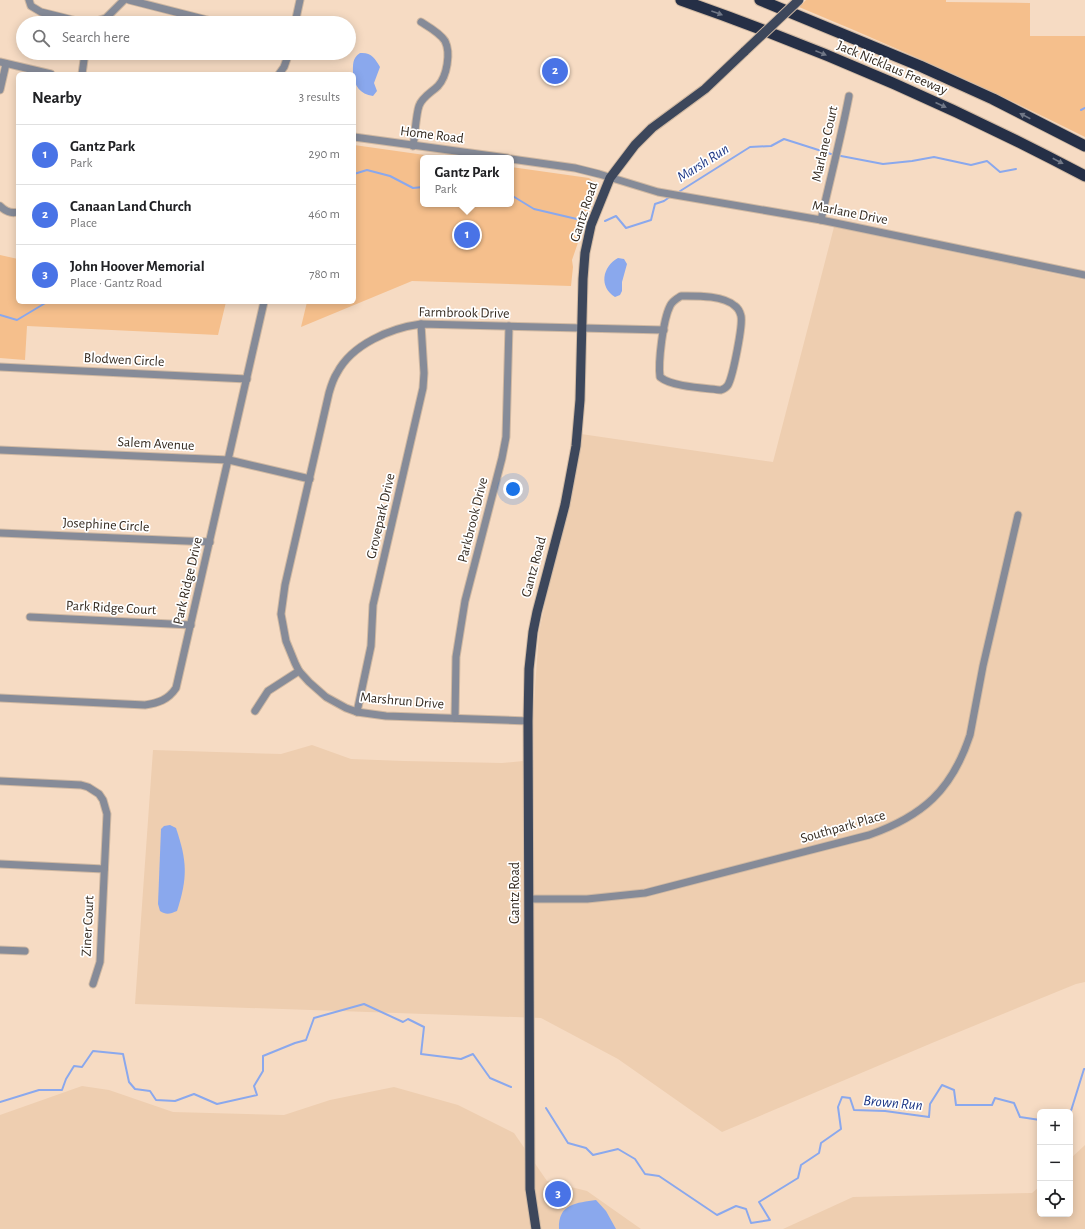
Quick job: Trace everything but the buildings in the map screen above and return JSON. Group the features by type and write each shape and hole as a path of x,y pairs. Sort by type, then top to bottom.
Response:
{"highway":[{"name":"Jack Nicklaus Freeway","path":"681,0 763,30 846,63 988,127 1085,176"},
{"name":"Jack Nicklaus Freeway","path":"760,0 920,66 993,99 1085,146"}],"main road":[{"name":"Gantz Road","path":"536,1229 530,1189 528,721 530,659 534,625 565,505 576,446 580,400 583,279 588,239 595,213 610,178 621,162 647,132 705,89 799,0"}],"street":[{"path":"29,0 32,6 41,12 57,16"},
{"path":"108,16 124,0"},
{"path":"129,0 192,16"},
{"path":"297,16 300,0"},
{"path":"413,146 419,105 427,94 438,86 446,70 448,59 445,41 435,31 420,22"},
{"path":"82,72 84,60"},
{"path":"281,72 284,68 286,60"},
{"path":"0,90 3,63 42,72"},
{"name":"Marlane Court","path":"822,220 849,96"},
{"name":"Home Road","path":"356,137 484,155"},
{"path":"514,159 575,168 610,178"},
{"name":"Marlane Drive","path":"610,178 669,194 822,220 1085,275"},
{"path":"0,206 4,210 16,213"},
{"path":"681,296 708,296 731,303 740,311 742,318 728,386 721,390 670,383 660,377 659,372 664,330 670,306 674,300 681,296"},
{"name":"Park Ridge Drive","path":"0,698 145,705 158,703 168,698 176,688 264,304"},
{"name":"Farmbrook Drive","path":"306,497 329,393 337,372 351,354 373,339 408,326 421,324 664,330"},
{"name":"Grovepark Drive","path":"357,712 371,646 373,605 423,388 424,373 421,324"},
{"name":"Parkbrook Drive","path":"455,718 456,657 465,601 502,458 506,437 509,326"},
{"name":"Blodwen Circle","path":"0,367 247,379"},
{"name":"Salem Avenue","path":"0,450 229,460 310,479"},
{"name":"Marshrun Drive","path":"306,497 285,585 281,614 286,641 299,671 309,682 326,697 357,712 386,716 528,721"},
{"name":"Southpark Place","path":"529,899 587,899 645,893 870,834 895,825 914,815 931,801 948,783 970,735 983,666 1018,515"},
{"name":"Josephine Circle","path":"0,533 210,542"},
{"name":"Park Ridge Court","path":"30,617 191,625"},
{"path":"255,711 268,691 299,671"},
{"name":"Ziner Court","path":"0,781 81,785 94,790 103,800 106,809 100,962 93,984"},
{"path":"0,864 104,869"},
{"path":"0,950 24,951"}],"shaded area":[{"path":"806,0 946,0 946,2 1030,3 1030,36 1085,36 1085,137 943,69 799,7"},
{"path":"356,145 425,155 420,155 420,207 514,207 514,167 589,178 597,187 572,260 573,267 571,286 412,281 301,327 307,304 356,304"},
{"path":"834,227 1085,280 1085,982 1076,984 932,1043 722,1132 618,1059 541,1018 135,1004 153,750 281,754 312,745 351,759 502,763 534,760 533,716 539,632 581,434 773,462"},
{"path":"0,255 16,259 16,304 226,304 218,335 27,326 25,360 0,358"},
{"path":"82,1086 109,1090 173,1112 284,1115 330,1100 394,1087 458,1105 514,1133 547,1181 587,1191 641,1229 0,1229 0,1115"},
{"path":"1085,1145 1085,1229 783,1229 853,1197 1032,1193 1037,1189 1037,1217 1073,1217 1073,1156"}],"water":[{"path":"364,53 372,56 380,67 374,83 377,91 373,96 361,91 356,84 356,72 353,72 354,62 357,55"},
{"path":"618,258 624,259 627,264 622,282 622,291 620,295 615,297 606,288 604,277 609,266"},
{"path":"170,825 176,828 185,869 181,899 177,911 168,914 160,911 158,904 161,829 164,826"},
{"path":"596,1200 606,1211 616,1229 559,1229 560,1220 565,1209 582,1202"}],"waterway":[{"name":"Marsh Run","path":"1081,110 1085,108"},
{"name":"Marsh Run","path":"677,193 750,147 771,146 784,139 831,154"},
{"name":"Marsh Run","path":"841,156 883,164 934,157 971,165 987,161 1000,172 1016,169"},
{"name":"Marsh Run","path":"356,173 367,170 390,176 413,188 420,187"},
{"name":"Marsh Run","path":"605,221 616,216 626,228 651,220 655,204 664,201 671,196"},
{"name":"Marsh Run","path":"514,197 534,209 581,220"},
{"name":"Marsh Run","path":"0,315 17,320 44,304"},
{"name":"Brown Run","path":"0,1102 39,1090 62,1090 66,1079 74,1066 82,1067 93,1051 123,1054 129,1082 135,1089 150,1091 156,1100 175,1101 194,1094 217,1104 257,1095 254,1086 263,1071 263,1056 306,1040 314,1018 364,1004 403,1022 408,1019 424,1027 421,1054 461,1059 473,1054 490,1078 511,1087"},
{"name":"Brown Run","path":"1072,1109 1085,1069"},
{"name":"Brown Run","path":"546,1108 568,1143 586,1148 593,1155 618,1149 635,1159 645,1174 659,1176 717,1215 736,1206 746,1209 751,1223 770,1220 759,1202 798,1178 801,1165 819,1153 821,1143 841,1129 838,1107 842,1097 850,1098 854,1110 885,1111 929,1117 930,1104 942,1085 954,1090 956,1105 992,1105 995,1098 1014,1103 1020,1117 1037,1120"}],"place":[{"name":"Canaan Land Church","path":"555,71"},
{"name":"Gantz Park","path":"467,235"},
{"name":"John Hoover Memorial","path":"558,1194"}]}
